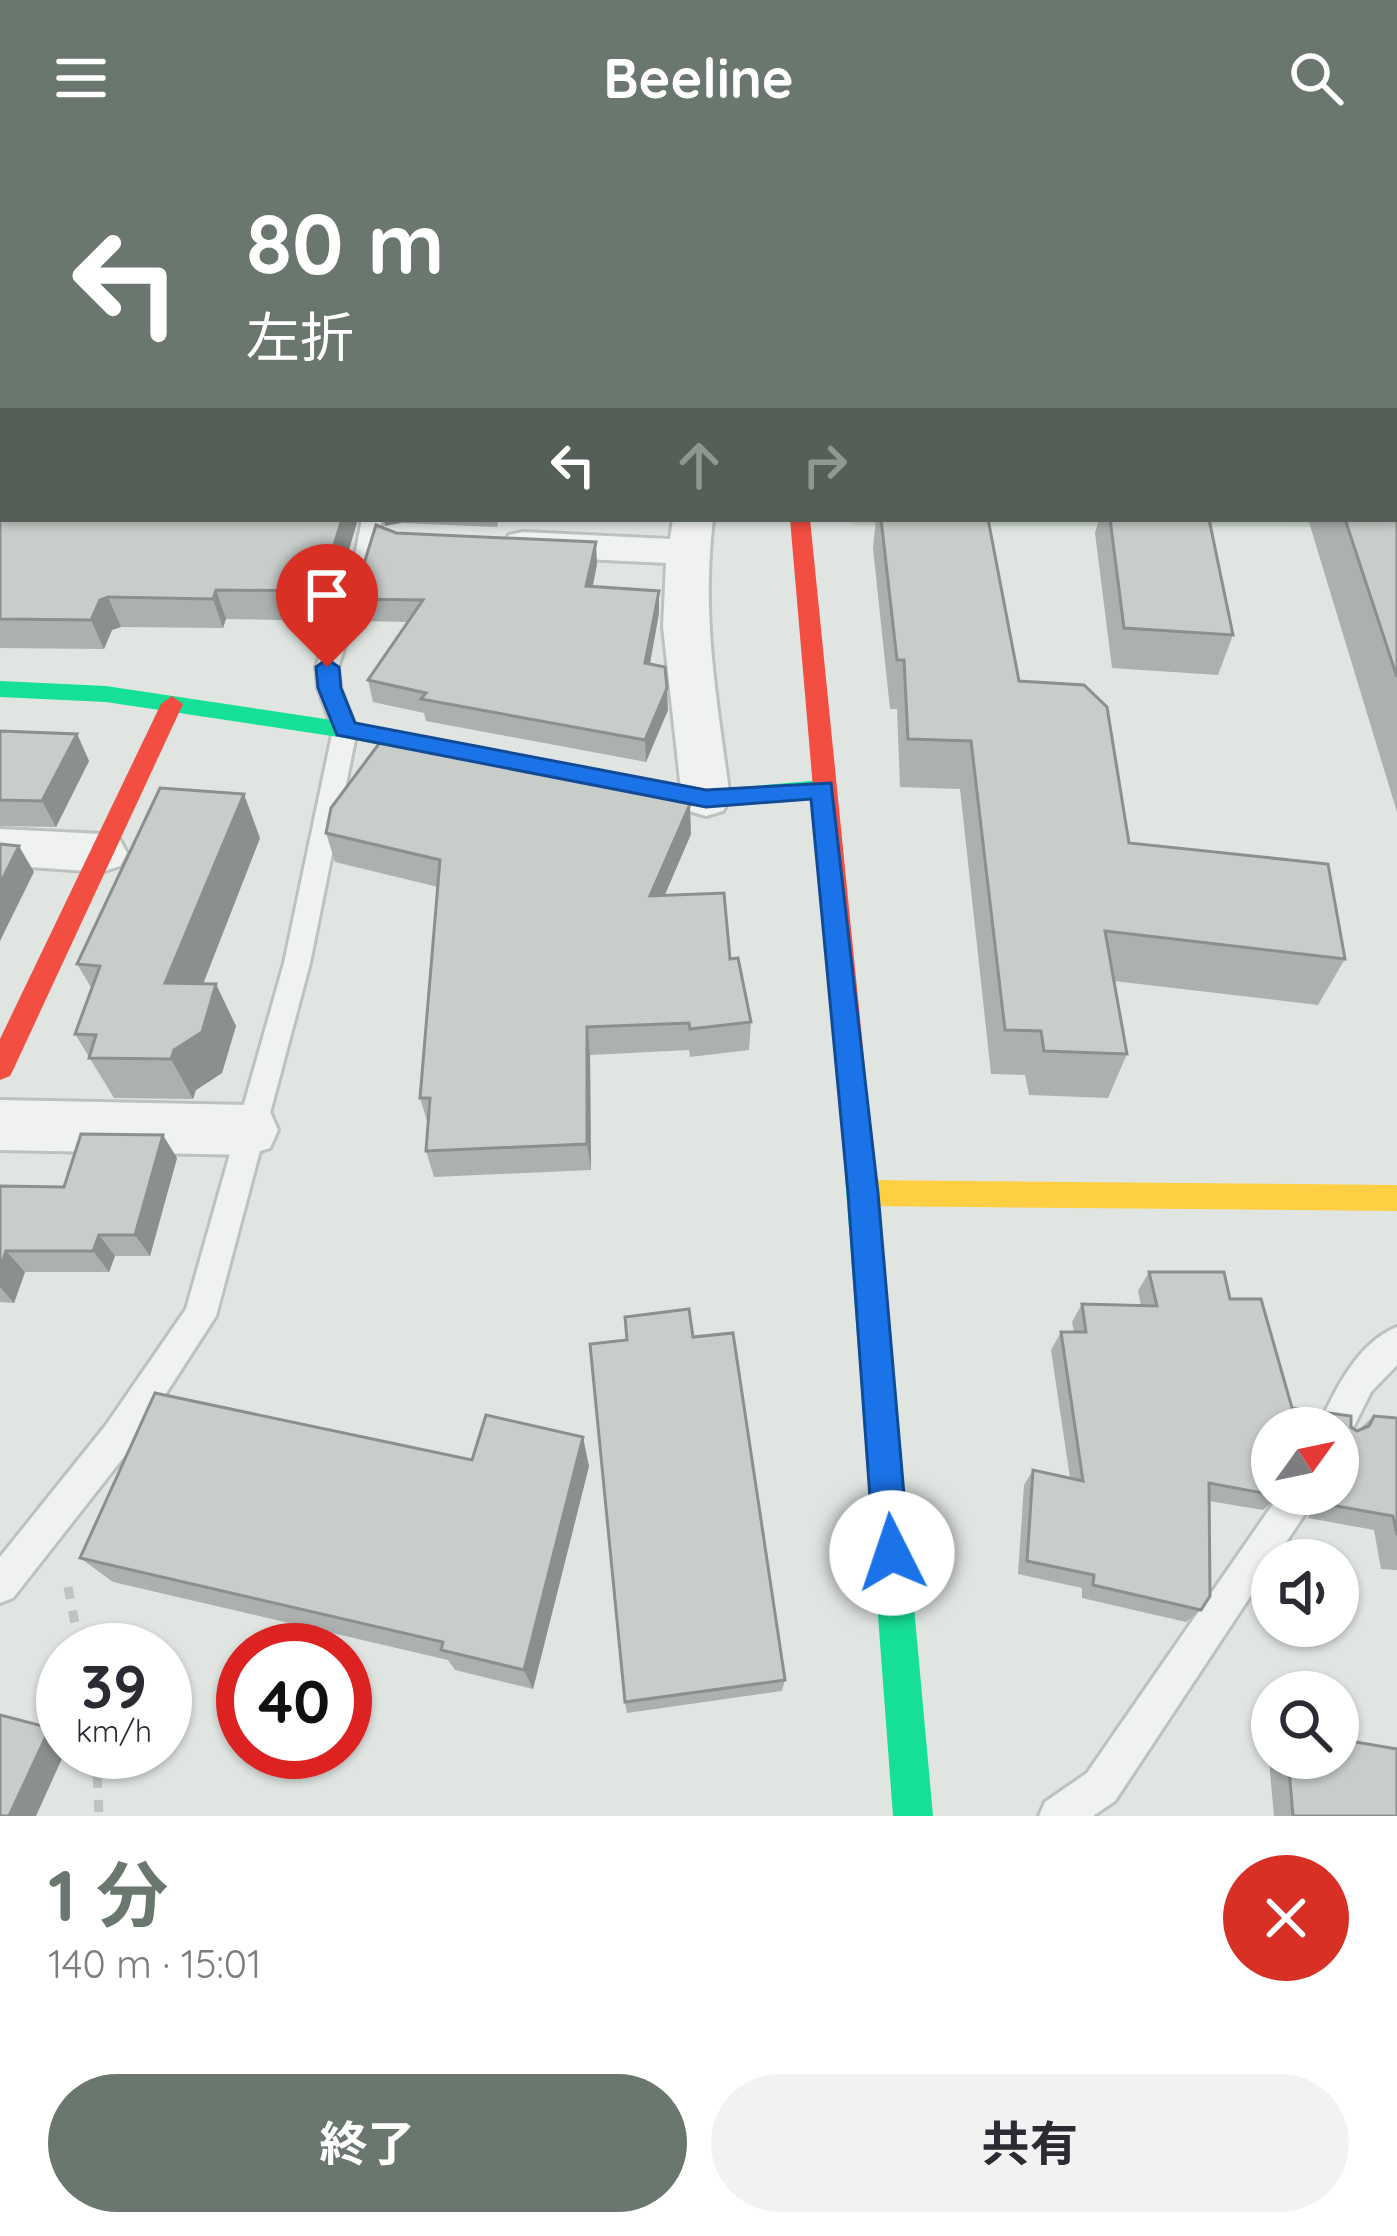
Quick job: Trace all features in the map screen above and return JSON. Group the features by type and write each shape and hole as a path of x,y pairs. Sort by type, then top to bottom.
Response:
{"street":[{"path":"800,522 863,1193 913,1816"},
{"path":"473,542 691,535 685,627 706,799"},
{"path":"0,688 106,694 345,730 706,799 822,789"},
{"path":"0,1068 172,704"},
{"path":"0,848 101,854"},
{"path":"0,1125 249,1130"},
{"path":"863,1193 1397,1198"}],"lane":[{"path":"0,1585 118,1437 200,1316 297,963 345,730 329,688 327,667 364,561 371,522"},
{"path":"1346,1407 1359,1381 1397,1342"},
{"path":"1059,1816 1101,1787 1287,1515"}],"path":[{"path":"97,1779 99,1816"}],"shaded area":[{"path":"1376,522 1378,527 851,525"}],"building":[{"path":"0,522 341,522 320,591 216,590 213,599 108,597 100,600 91,620 0,619"},
{"path":"881,522 989,522 1019,681 1084,685 1107,707 1129,843 1328,864 1345,959 1105,931 1127,1054 1044,1051 1041,1031 1005,1030 971,741 908,739 904,660 897,660"},
{"path":"1110,522 1210,522 1233,635 1124,628"},
{"path":"1346,522 1397,522 1397,677"},
{"path":"376,525 396,533 596,542 586,586 659,591 645,663 665,667 667,688 645,740 421,699 426,693 368,680 423,600 353,599"},
{"path":"0,731 77,734 42,801 0,800"},
{"path":"387,733 625,779 621,789 690,804 650,896 724,893 730,959 738,958 751,1022 690,1029 689,1023 587,1027 587,1144 426,1151 430,1098 420,1098 440,860 326,833 331,808"},
{"path":"160,788 244,794 165,983 216,984 202,1032 174,1050 171,1059 89,1058 96,1035 75,1034 100,966 77,964"},
{"path":"0,844 19,846 0,884"},
{"path":"81,1134 163,1135 135,1235 99,1235 93,1251 6,1251 0,1269 0,1186 64,1187"},
{"path":"1149,1272 1224,1272 1230,1299 1261,1299 1292,1407 1251,1407 1251,1491 1209,1483 1210,1596 1201,1610 1093,1585 1094,1575 1027,1561 1033,1470 1083,1481 1061,1332 1086,1332 1082,1304 1157,1306"},
{"path":"689,1309 693,1337 733,1333 785,1680 625,1702 590,1344 627,1340 625,1317"},
{"path":"155,1393 472,1460 486,1415 583,1437 524,1670 441,1650 443,1642 372,1623 80,1558"},
{"path":"1374,1416 1397,1418 1397,1535 1393,1516 1359,1510 1359,1430 1369,1426"},
{"path":"0,1715 36,1724 36,1758 9,1816 0,1816"},
{"path":"1359,1743 1397,1749 1397,1816 1293,1816 1290,1779 1359,1779"}],"traffic: fast":[{"path":"0,689 106,694 345,730 706,799 822,789"},
{"path":"851,1068 913,1816"}],"traffic: slow":[{"path":"863,1193 1397,1198"}],"traffic: jam":[{"path":"800,522 851,1068"},
{"path":"0,1068 172,704"}],"route":[{"path":"327,667 329,688 345,730 706,799 822,789 863,1193 892,1553"}]}
